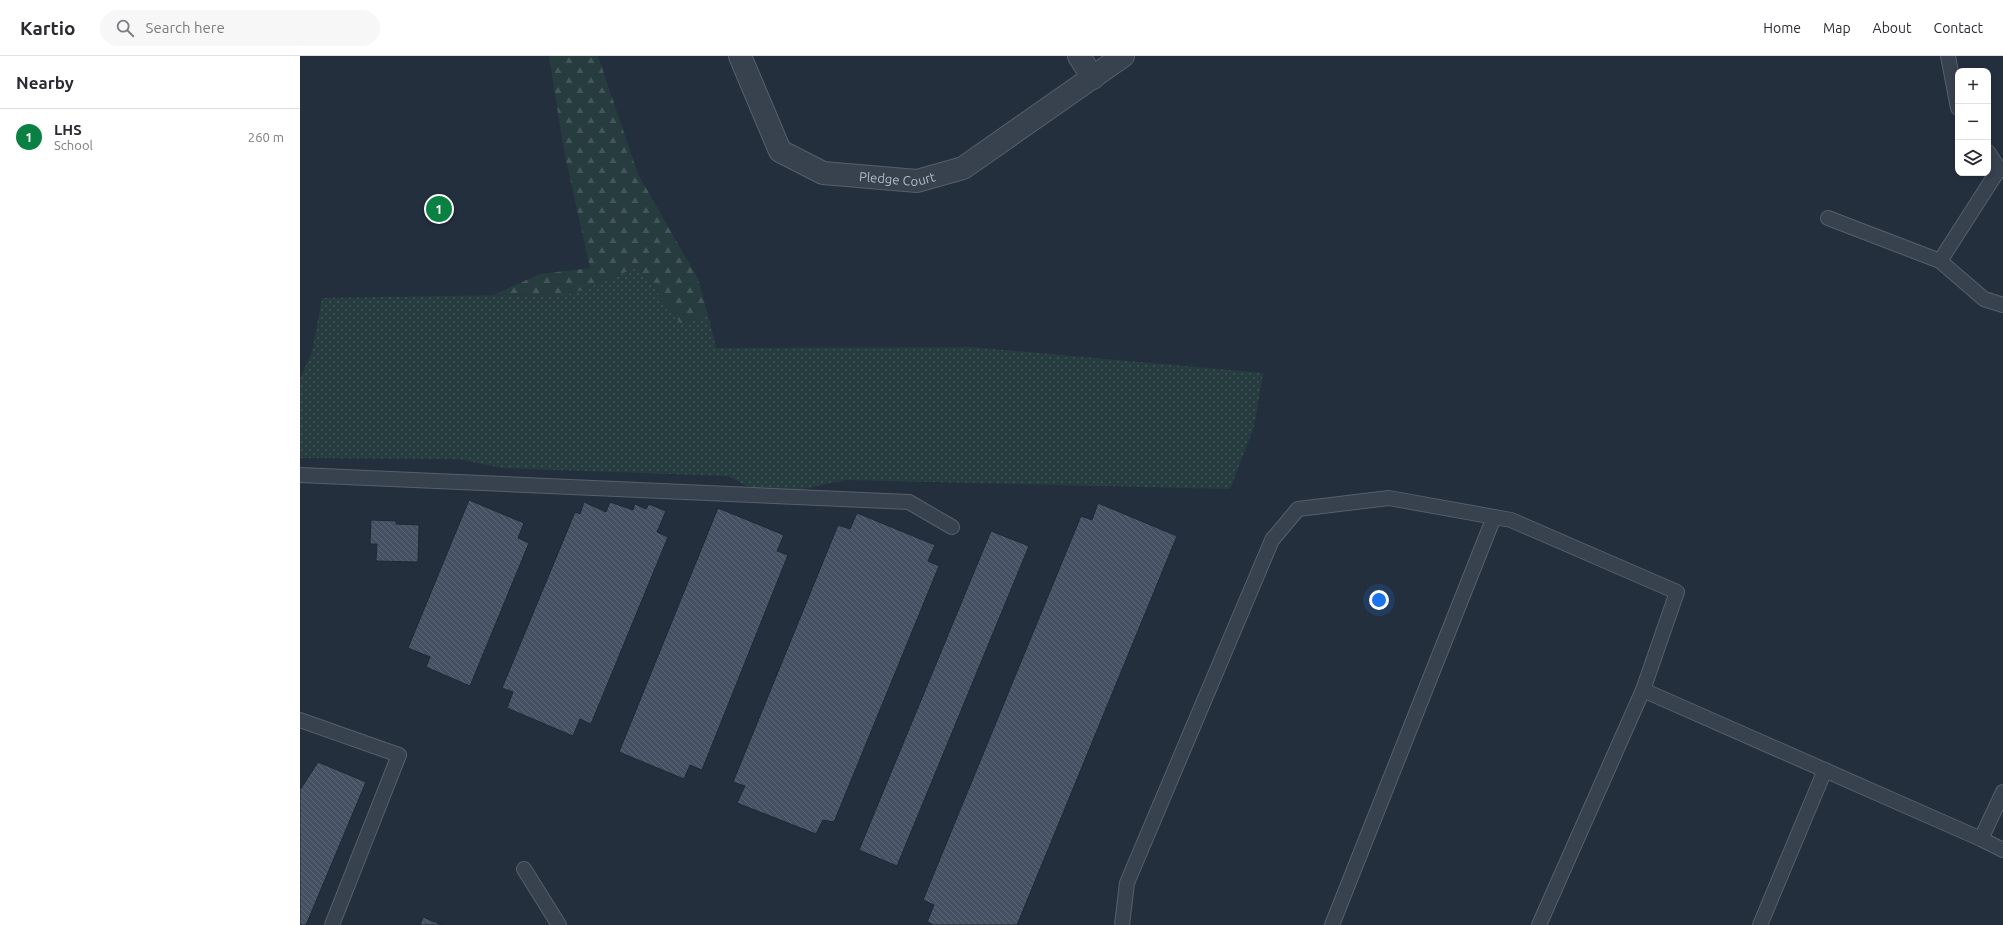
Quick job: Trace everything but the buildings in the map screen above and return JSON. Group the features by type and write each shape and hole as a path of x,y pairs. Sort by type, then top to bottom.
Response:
{"street":[{"name":"Pledge Court","path":"740,56 780,151 823,174 917,182 963,168 1123,56"},
{"path":"1078,56 1093,78"}],"lane":[{"path":"1948,56 1957,104"},
{"path":"1940,261 2001,169 1991,156"},
{"path":"1828,218 1940,261 1984,299 2003,305"},
{"path":"300,475 909,502 952,527"},
{"path":"1122,925 1127,883 1272,540 1298,509 1388,498 1511,520 1677,592 1643,690 1539,925"},
{"path":"1332,925 1494,517"},
{"path":"1643,690 2003,850"},
{"path":"300,720 399,755 332,925"},
{"path":"1760,925 1825,770"},
{"path":"1981,839 2003,792"},
{"path":"524,869 559,925"}],"green space":[{"path":"549,56 598,56 638,174 698,279 708,315 681,324 638,267 572,294 493,295 540,274 590,268 564,151"},
{"path":"638,267 681,324 708,315 716,348 971,347 1263,373 1254,427 1230,489 845,480 789,492 749,487 728,476 503,468 458,459 300,458 300,379 312,352 322,298 572,294"}],"place":[{"name":"LHS","path":"439,209"}]}
